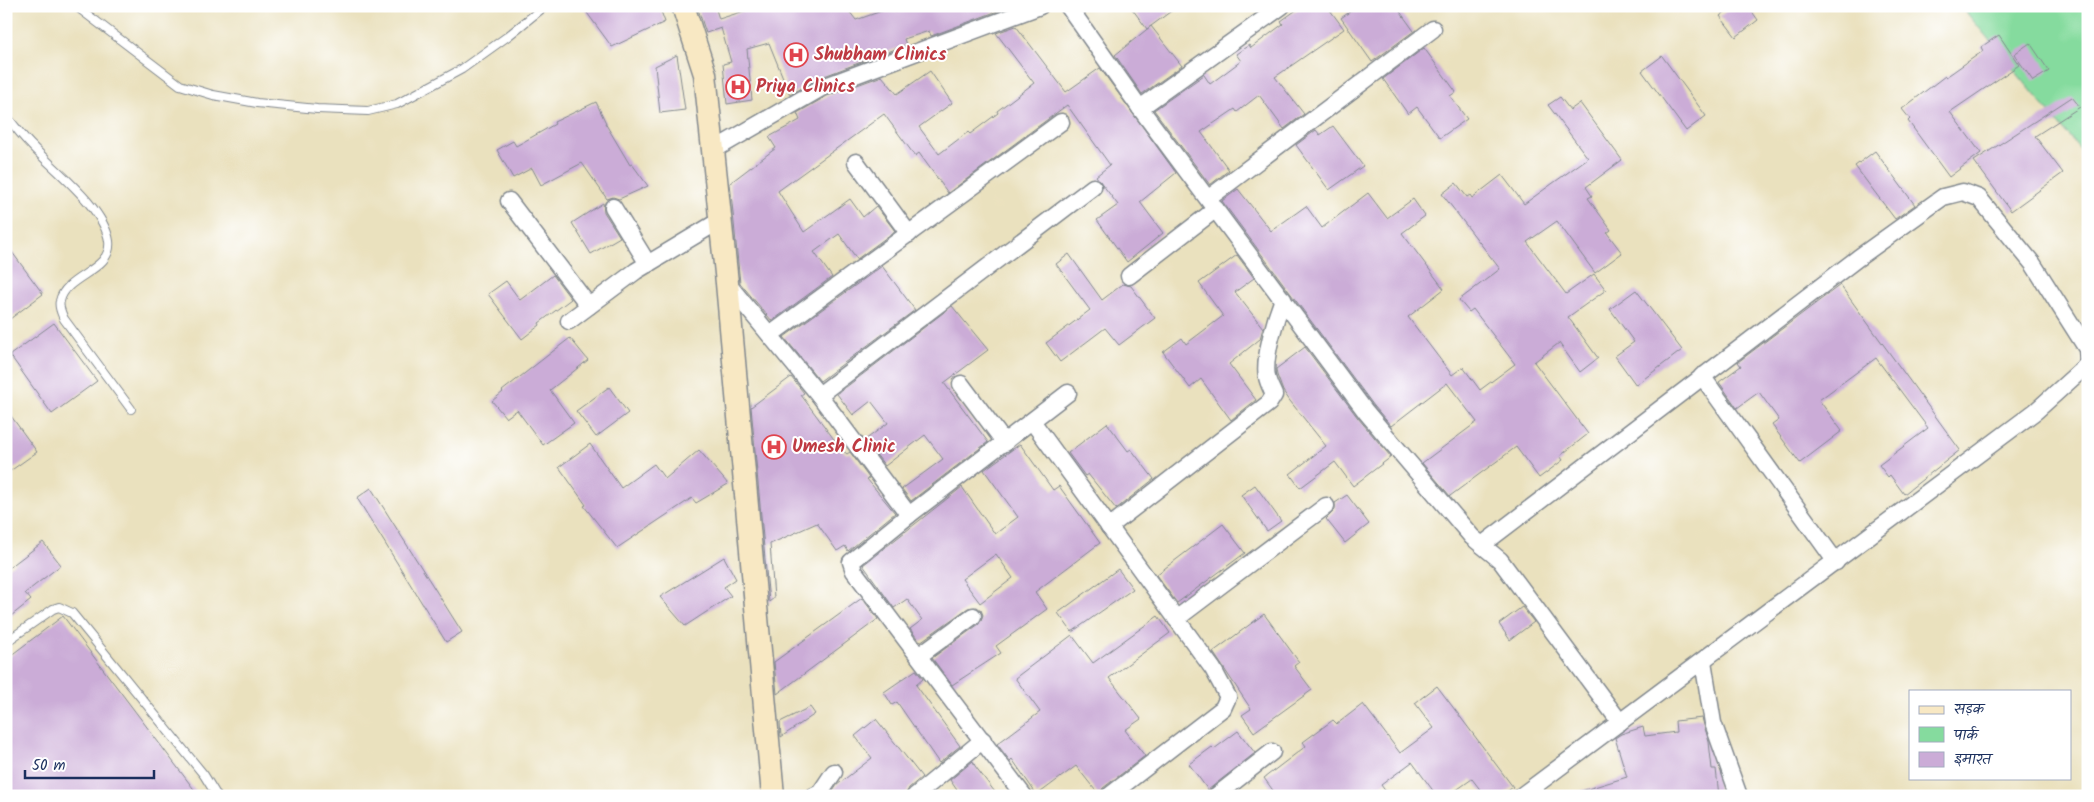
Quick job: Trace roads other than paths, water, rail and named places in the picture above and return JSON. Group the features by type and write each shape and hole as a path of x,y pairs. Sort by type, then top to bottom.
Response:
{"street":[{"path":"683,6 705,74 727,283 773,796"},
{"path":"712,151 823,87 1040,6"},
{"path":"1068,6 1140,108 1366,412 1472,537 1500,560 1620,722"},
{"path":"1140,108 1282,6"},
{"path":"1130,276 1213,204 1433,29"},
{"path":"770,335 1061,122"},
{"path":"856,162 908,234"},
{"path":"819,395 1093,187"},
{"path":"1482,546 1702,376 1858,258 1943,197 1963,192 1979,198 2033,264 2087,349 2088,361"},
{"path":"509,201 589,306"},
{"path":"613,207 648,264"},
{"path":"569,321 648,264 719,221"},
{"path":"727,283 819,395 909,515"},
{"path":"1109,527 1269,403 1274,396 1267,377 1267,357 1277,314 1283,299"},
{"path":"1521,796 2036,411 2088,364"},
{"path":"1702,376 1836,562"},
{"path":"961,384 1005,443"},
{"path":"1024,796 854,571 851,562 1068,393"},
{"path":"1032,421 1213,669 1228,697 1224,708 1110,796"},
{"path":"1176,619 1326,506"},
{"path":"922,659 975,620"},
{"path":"1703,661 1714,723 1739,796"},
{"path":"915,796 983,740"},
{"path":"1216,796 1272,752"},
{"path":"814,796 820,793 834,772"}],"lane":[{"path":"76,6 180,85 213,95 257,103 317,109 368,111 396,104 462,69 546,6"},
{"path":"6,116 30,144 95,210 106,230 109,243 106,254 100,264 66,291 60,301 60,310 64,319 131,409"},
{"path":"6,642 53,608 59,608 72,613 204,775 217,796"}],"place":[{"name":"Shubham Clinics","path":"796,55"},
{"name":"Priya Clinics","path":"738,87"},
{"name":"Umesh Clinic","path":"774,447"}]}
